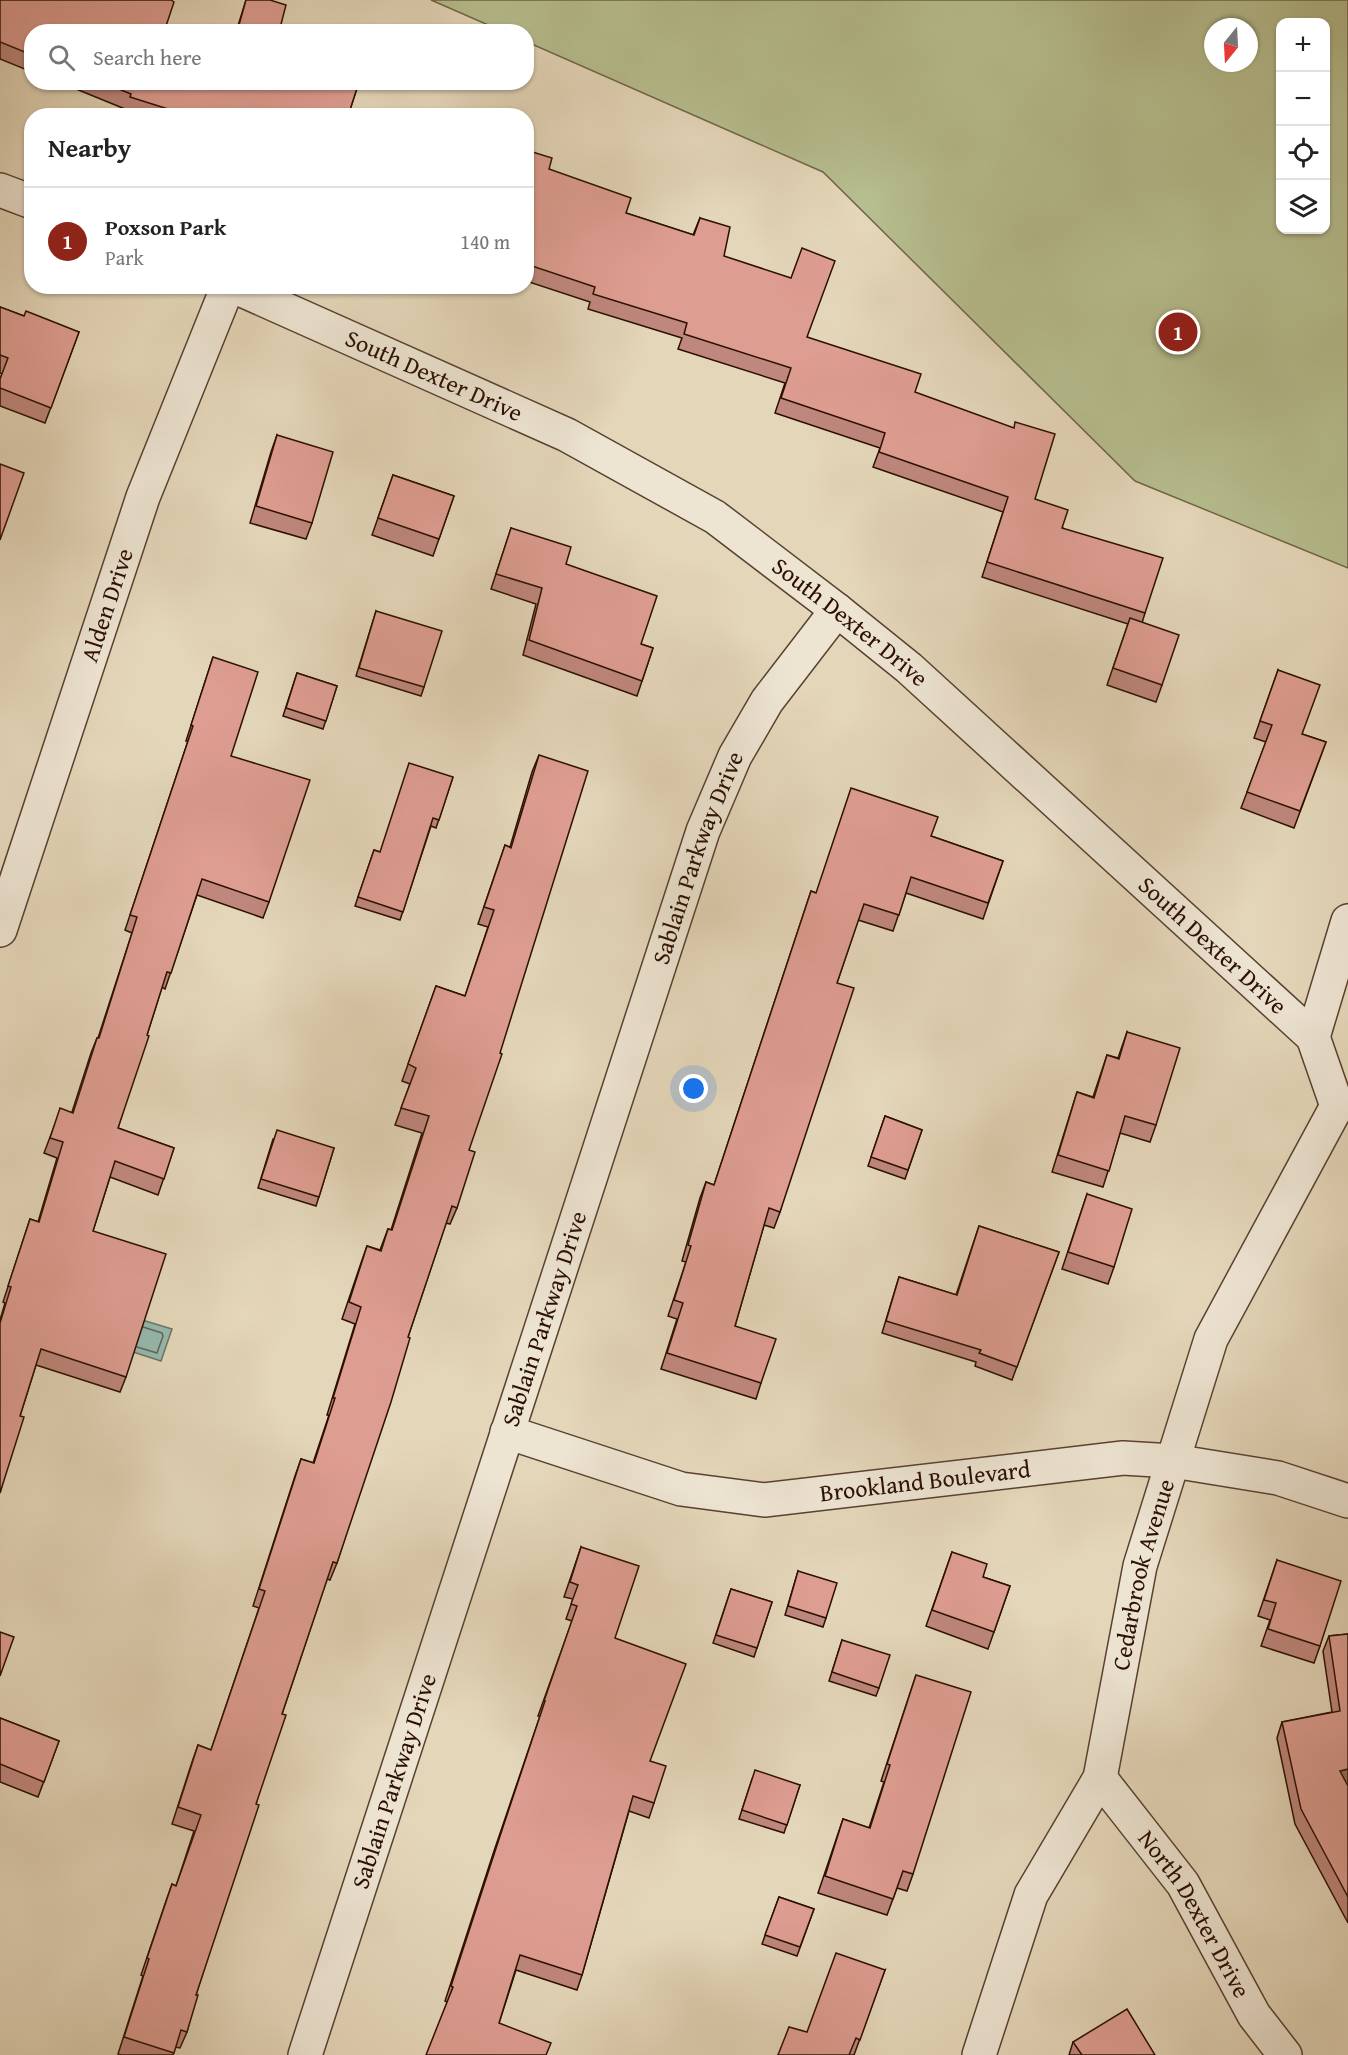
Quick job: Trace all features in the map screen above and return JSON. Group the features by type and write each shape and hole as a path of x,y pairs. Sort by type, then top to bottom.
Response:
{"street":[{"path":"0,190 24,199"},
{"name":"Alden Drive","path":"0,930 143,497 225,294"},
{"name":"South Dexter Drive","path":"251,294 567,435 715,517 909,668 1313,1037 1342,1107"},
{"name":"Sablain Parkway Drive","path":"305,2055 703,831 735,756 768,701 837,610"},
{"path":"1313,1037 1348,921"},
{"name":"Cedarbrook Avenue","path":"979,2055 1031,1894 1101,1778 1140,1566 1211,1339 1342,1107"},
{"name":"Brookland Boulevard","path":"507,1431 681,1489 764,1500 1123,1458 1173,1461 1278,1478 1348,1501"},
{"name":"North Dexter Drive","path":"1101,1778 1183,1884 1254,2015 1285,2055"}],"green space":[{"path":"431,0 1348,0 1348,568 1135,481 823,172 534,45 534,24 486,24"}],"water":[{"path":"109,1310 172,1329 161,1361 99,1341"}],"building":[{"path":"0,0 171,0 174,2 167,24 24,24 24,52 0,42"},
{"path":"246,0 270,0 286,5 281,24 239,24"},
{"path":"121,90 356,90 351,108 165,108 130,97 131,94"},
{"path":"534,152 552,158 549,169 631,198 626,213 694,235 700,218 730,227 724,256 791,278 802,248 835,261 807,337 921,374 915,392 1014,428 1015,422 1055,434 1035,499 1068,510 1062,528 1163,558 1145,613 987,562 1008,497 879,452 885,433 781,398 791,368 684,334 687,323 593,294 595,287 534,267"},
{"path":"0,307 24,316 26,311 79,332 51,408 0,388 0,379 8,358 0,355"},
{"path":"277,435 333,452 312,523 256,506"},
{"path":"0,464 24,473 0,540"},
{"path":"393,475 454,496 439,539 378,518"},
{"path":"511,528 571,547 566,564 657,596 641,644 653,648 642,681 529,640 542,588 496,574"},
{"path":"376,611 442,631 424,687 359,668"},
{"path":"1130,618 1179,635 1162,685 1113,668"},
{"path":"213,657 258,672 231,756 310,780 269,902 202,879 171,973 167,972 147,1035 149,1036 118,1128 174,1148 164,1179 115,1161 93,1231 166,1254 126,1377 41,1349 20,1416 24,1417 0,1493 0,1323 11,1287 8,1286 30,1219 39,1222 63,1142 50,1138 60,1108 73,1113 97,1038 99,1038 137,917 130,915 193,726 191,725"},
{"path":"1278,670 1320,685 1302,734 1326,742 1300,811 1247,792 1272,725 1260,721"},
{"path":"297,673 337,686 326,721 286,708"},
{"path":"539,755 588,771 500,1053 502,1054 469,1150 475,1152 457,1208 452,1206 408,1337 410,1338 391,1402 337,1563 333,1562 282,1714 286,1715 256,1804 259,1805 196,1995 198,1995 187,2032 181,2030 174,2053 124,2037 172,1884 176,1886 201,1815 178,1807 198,1745 211,1750 265,1591 259,1589 301,1459 314,1463 361,1307 349,1302 367,1246 381,1251 388,1229 392,1230 429,1116 401,1108 416,1068 408,1064 436,986 465,996 494,910 484,907 505,845 511,848"},
{"path":"409,763 453,777 439,820 433,818 403,912 358,897 374,850 380,852"},
{"path":"851,788 938,817 931,836 1003,861 988,903 911,877 899,915 864,904 837,983 854,988 780,1212 769,1208 735,1326 776,1339 761,1383 667,1353 683,1303 674,1300 691,1246 688,1245 706,1182 714,1185 811,891 816,893"},
{"path":"1127,1032 1180,1048 1156,1125 1125,1116 1109,1171 1058,1155 1077,1092 1094,1098 1107,1055 1119,1059"},
{"path":"885,1116 922,1130 908,1170 871,1157"},
{"path":"277,1130 334,1148 319,1197 261,1179"},
{"path":"1087,1194 1132,1209 1114,1267 1068,1252"},
{"path":"979,1226 1059,1252 1017,1367 979,1353 981,1350 886,1321 899,1277 957,1295"},
{"path":"581,1547 639,1566 615,1638 686,1664 650,1761 666,1766 654,1803 633,1796 582,1975 520,1955 499,2023 551,2043 546,2055 426,2055 453,1987 451,1986 577,1606 571,1604 578,1585 570,1582"},
{"path":"952,1552 987,1564 983,1577 1010,1586 994,1632 932,1610"},
{"path":"1277,1560 1341,1581 1320,1646 1268,1629 1276,1603 1264,1600"},
{"path":"798,1571 837,1583 826,1618 788,1606"},
{"path":"731,1589 772,1602 757,1648 716,1635"},
{"path":"0,1632 14,1637 0,1676"},
{"path":"1348,1634 1348,1769 1340,1771 1348,1786 1348,1897 1301,1809 1282,1722 1340,1711 1329,1636"},
{"path":"842,1640 890,1655 879,1688 832,1672"},
{"path":"916,1675 971,1692 913,1874 903,1871 893,1899 825,1876 843,1819 870,1828 890,1765 887,1764"},
{"path":"0,1718 59,1741 44,1782 0,1764"},
{"path":"755,1770 800,1785 787,1825 742,1810"},
{"path":"779,1897 814,1909 800,1947 765,1935"},
{"path":"836,1953 885,1970 860,2040 856,2038 849,2055 778,2055 789,2027 807,2032"},
{"path":"1127,2009 1155,2055 1082,2055 1073,2042"}],"place":[{"name":"Poxson Park","path":"1178,332"}]}
